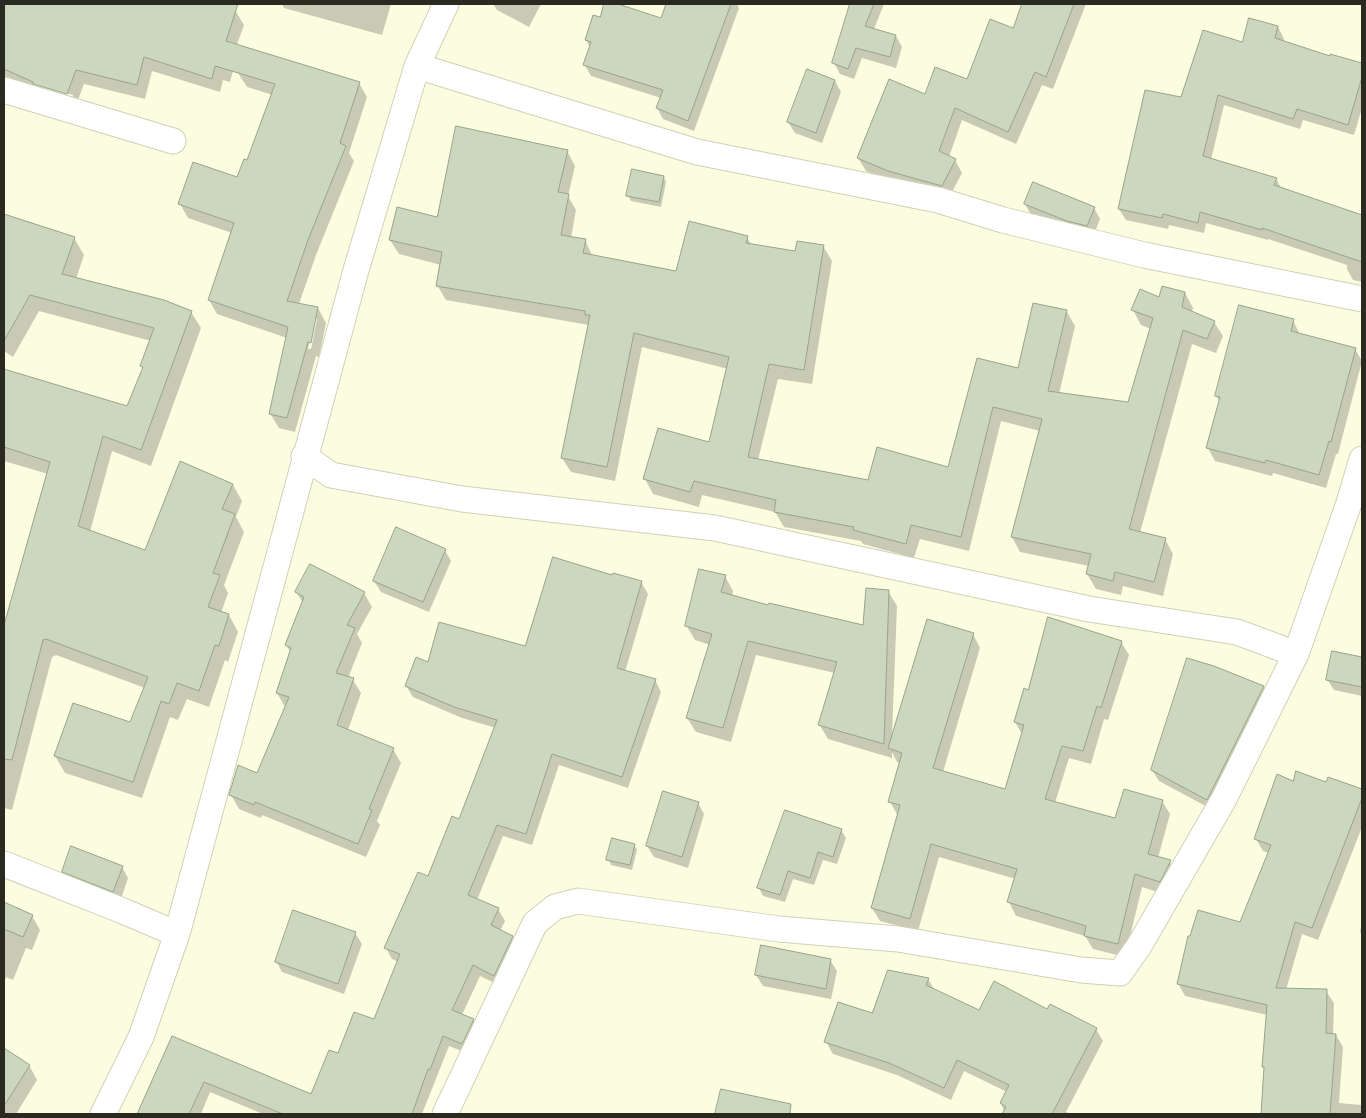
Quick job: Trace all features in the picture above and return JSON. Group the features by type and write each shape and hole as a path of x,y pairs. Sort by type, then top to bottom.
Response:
{"street":[{"path":"103,1114 128,1067 141,1037 177,934 304,456 356,270 417,66 446,4"},
{"path":"417,66 697,152 938,200 1003,220 1144,255 1362,299"},
{"path":"4,90 173,141"},
{"path":"304,456 331,475 462,499 715,528 1089,609 1237,632 1296,654"},
{"path":"445,1114 535,923 555,907 578,900 779,930 898,939 1081,970 1120,973 1139,946 1224,799 1296,654 1349,504 1362,459"},
{"path":"4,864 123,910 177,934"}],"building":[{"path":"4,4 238,4 226,41 360,82 340,143 346,146 308,240 287,301 318,307 311,343 308,342 287,418 269,414 288,327 208,300 234,223 178,204 193,162 237,177 244,159 247,160 275,84 215,66 212,79 144,57 137,85 76,70 67,94 33,84 33,82 4,69"},
{"path":"604,4 618,4 661,18 666,4 731,4 688,121 656,108 663,90 583,65 591,42 585,40 593,15 600,17"},
{"path":"850,4 874,4 865,26 896,35 890,57 856,48 848,69 832,63"},
{"path":"1022,4 1074,4 1046,77 1035,72 1008,132 955,108 939,151 956,159 942,186 888,171 857,158 889,79 925,94 935,67 967,79 990,19 1013,28"},
{"path":"1249,18 1278,26 1275,38 1330,56 1330,54 1362,63 1362,77 1348,125 1297,109 1293,119 1218,95 1203,156 1277,178 1274,185 1362,215 1362,262 1262,228 1262,230 1200,212 1198,223 1163,214 1162,218 1118,209 1145,90 1181,97 1203,30 1242,42"},
{"path":"807,69 835,80 816,133 787,122"},
{"path":"456,126 568,150 558,192 569,194 561,235 586,239 583,253 676,271 689,221 748,236 746,243 795,251 797,241 824,245 804,370 769,364 748,457 868,480 877,447 948,467 977,358 1018,368 1033,303 1067,310 1048,391 1128,402 1153,318 1131,310 1140,289 1159,297 1162,286 1185,292 1182,307 1215,321 1207,339 1183,330 1129,529 1166,538 1154,582 1115,572 1113,581 1086,574 1091,554 1011,537 1042,419 993,407 961,537 911,525 906,544 853,530 854,527 774,512 776,500 694,481 690,492 643,479 658,428 709,442 729,357 634,333 607,467 561,458 590,315 585,315 585,311 436,286 442,252 389,240 397,207 437,217"},
{"path":"632,169 664,176 659,202 626,196"},
{"path":"1033,182 1095,207 1087,226 1067,221 1024,204"},
{"path":"4,214 75,237 62,274 164,300 192,311 141,450 103,436 78,526 145,550 180,461 233,484 222,509 235,514 213,573 220,575 208,607 229,614 219,646 215,645 199,691 177,683 169,704 161,701 133,782 54,756 73,703 130,722 148,677 46,639 43,640 12,760 4,759 4,625 50,462 4,447 4,369 127,406 143,367 140,366 154,328 30,295 4,341"},
{"path":"1239,305 1294,319 1291,331 1356,348 1331,442 1329,441 1319,475 1266,460 1265,463 1206,448 1220,397 1215,396"},
{"path":"396,527 446,549 423,602 373,581"},
{"path":"553,557 612,575 613,573 642,581 617,668 656,679 622,777 552,754 526,834 497,825 468,895 499,908 491,925 513,936 494,976 473,965 452,1010 474,1019 462,1044 443,1036 430,1070 428,1069 412,1114 283,1114 204,1082 189,1114 137,1114 172,1036 311,1094 329,1050 338,1053 354,1012 374,1019 400,954 384,948 418,872 428,876 452,816 459,819 497,720 454,707 405,686 416,657 428,662 439,622 525,646"},
{"path":"310,564 365,592 347,625 355,628 336,673 354,678 337,725 394,748 369,809 372,810 358,844 255,802 254,805 229,795 238,765 257,773 289,697 276,693 291,648 285,645 304,597 295,592"},
{"path":"699,569 726,575 721,592 768,605 769,603 863,625 866,588 889,590 884,744 818,725 837,662 748,641 723,728 686,718 712,634 685,626"},
{"path":"1048,617 1122,641 1101,708 1097,706 1083,751 1062,746 1045,799 1115,818 1124,789 1163,800 1148,854 1171,860 1160,882 1135,874 1118,944 1084,936 1086,926 1007,902 1017,869 931,844 910,919 871,908 900,805 888,802 902,753 888,748 927,619 974,633 933,768 1005,789 1024,725 1014,722 1024,688 1028,690"},
{"path":"1332,651 1362,657 1362,687 1326,680"},
{"path":"1187,658 1214,666 1264,686 1207,800 1151,770"},
{"path":"1296,771 1326,782 1328,777 1362,789 1362,798 1312,928 1295,922 1276,988 1327,989 1326,1033 1336,1034 1330,1114 1261,1114 1264,1067 1262,1067 1267,1005 1177,984 1188,936 1190,936 1198,910 1240,922 1271,845 1254,839 1277,774 1293,781"},
{"path":"663,791 699,802 682,857 646,846"},
{"path":"785,810 842,829 833,857 818,852 810,878 788,871 780,895 757,888"},
{"path":"612,838 635,844 630,865 606,860"},
{"path":"71,846 123,866 113,892 62,872"},
{"path":"4,902 33,915 23,937 4,929"},
{"path":"293,910 356,932 338,984 275,962"},
{"path":"761,945 831,959 826,989 755,975"},
{"path":"888,970 929,978 926,985 979,1010 994,981 1047,1009 1050,1004 1097,1028 1052,1114 1002,1114 1006,1107 1000,1103 1009,1085 957,1060 944,1088 889,1063 824,1042 838,1002 872,1013"},
{"path":"4,1048 30,1065 4,1106"},
{"path":"721,1089 791,1104 790,1114 715,1114"}]}
